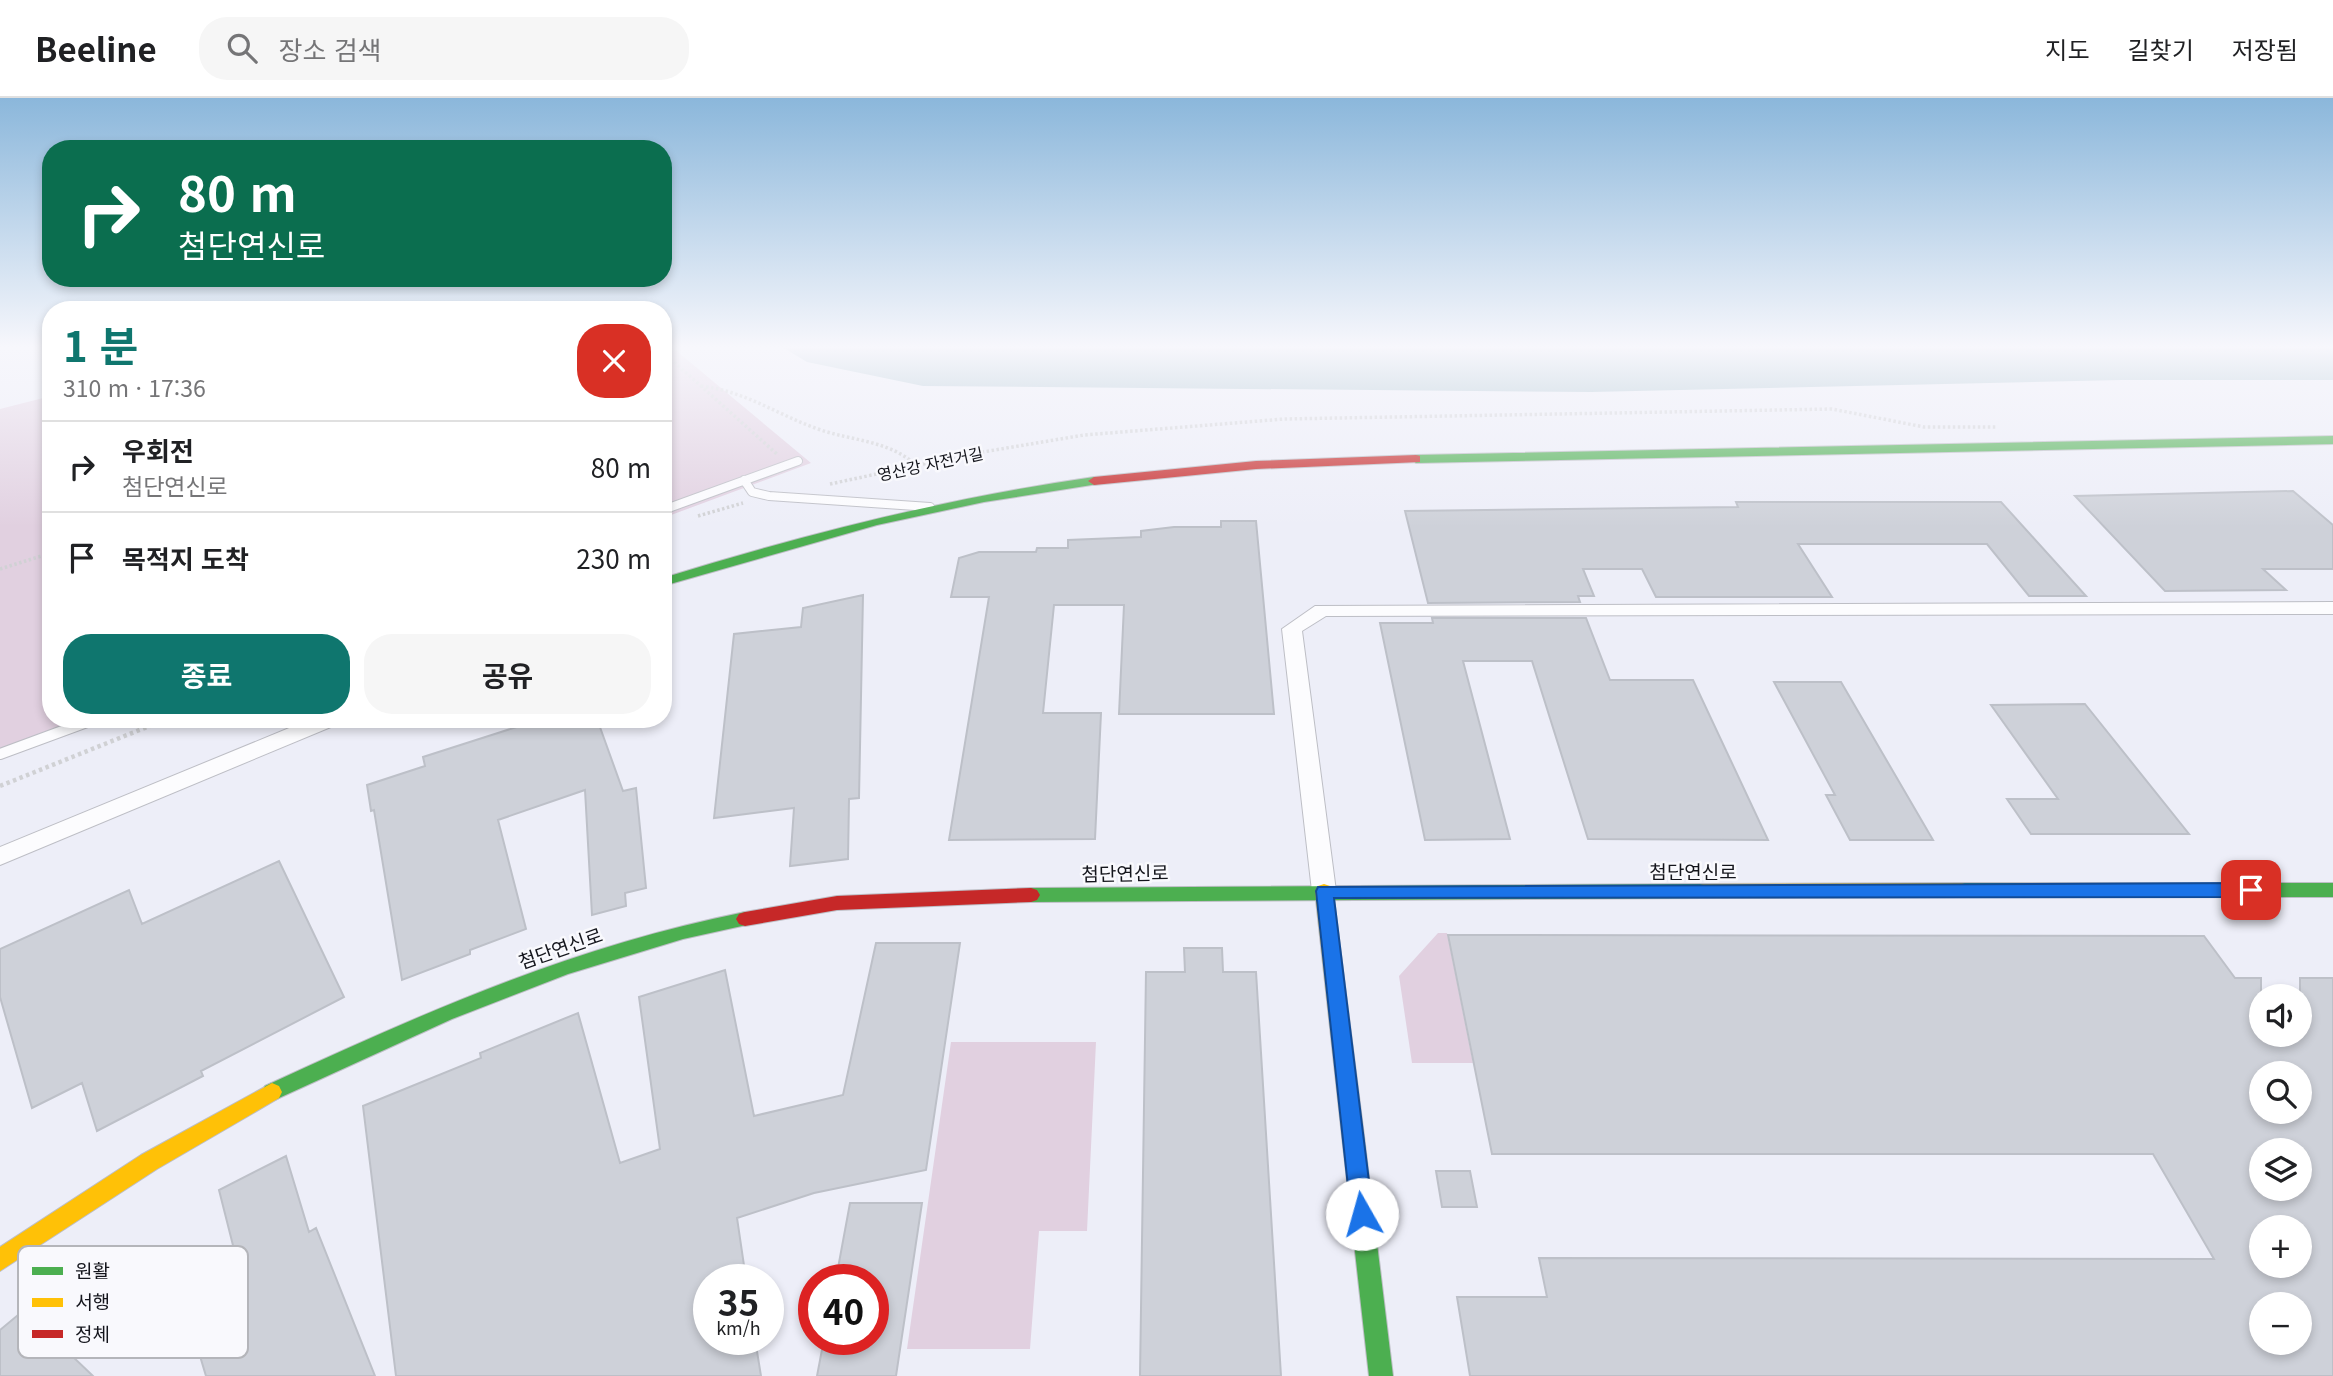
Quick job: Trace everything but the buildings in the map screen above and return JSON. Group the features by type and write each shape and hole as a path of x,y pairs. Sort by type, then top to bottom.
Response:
{"street":[{"path":"672,580 718,564 937,509 1007,494 1117,478 1296,463 2333,440"},
{"path":"1381,1376 1292,629 1322,610 2333,608"},
{"path":"0,856 309,728"},
{"name":"첨단연신로","path":"21,1246 149,1162 270,1093 454,1008 595,955 733,921 837,903 1005,895 1325,891 2333,890"},
{"name":"첨단연신로","path":"0,1260 18,1248"}],"lane":[{"path":"672,507 793,463"},
{"path":"744,480 752,492 769,496 915,504 937,509"},
{"path":"0,754 70,728"}],"path":[{"path":"727,408 793,463"},
{"path":"769,408 823,431 878,445 907,456 915,465"},
{"name":"영산강 자전거길","path":"827,485 915,465 1084,435 1284,419 1832,409 1924,427 2002,427"},
{"path":"687,519 769,496"},
{"path":"0,569 42,556"},
{"path":"0,786 145,728"}],"shaded area":[{"path":"42,408 42,728 62,728 0,749 0,409"},
{"path":"672,408 745,408 811,463 672,515"},
{"path":"1438,933 1447,933 1473,1063 1412,1063 1399,976"},
{"path":"951,1042 1096,1042 1087,1231 1039,1231 1030,1349 907,1349"}],"traffic: fast":[{"path":"1416,459 2333,440"},
{"path":"672,579 876,521 984,498 1094,481"},
{"path":"1962,890 2333,890"},
{"path":"1031,895 1703,891"},
{"path":"272,1092 445,1014 562,968 622,948 745,919"},
{"path":"1353,1136 1381,1376"}],"traffic: slow":[{"path":"1703,891 1962,890"},
{"path":"1324,891 1353,1136"},
{"path":"21,1246 149,1162 272,1092"},
{"path":"0,1260 18,1248"}],"traffic: jam":[{"path":"1094,481 1256,465 1416,459"},
{"path":"745,919 837,903 1031,895"}],"route":[{"path":"1362,1214 1325,891 2251,890"}]}
